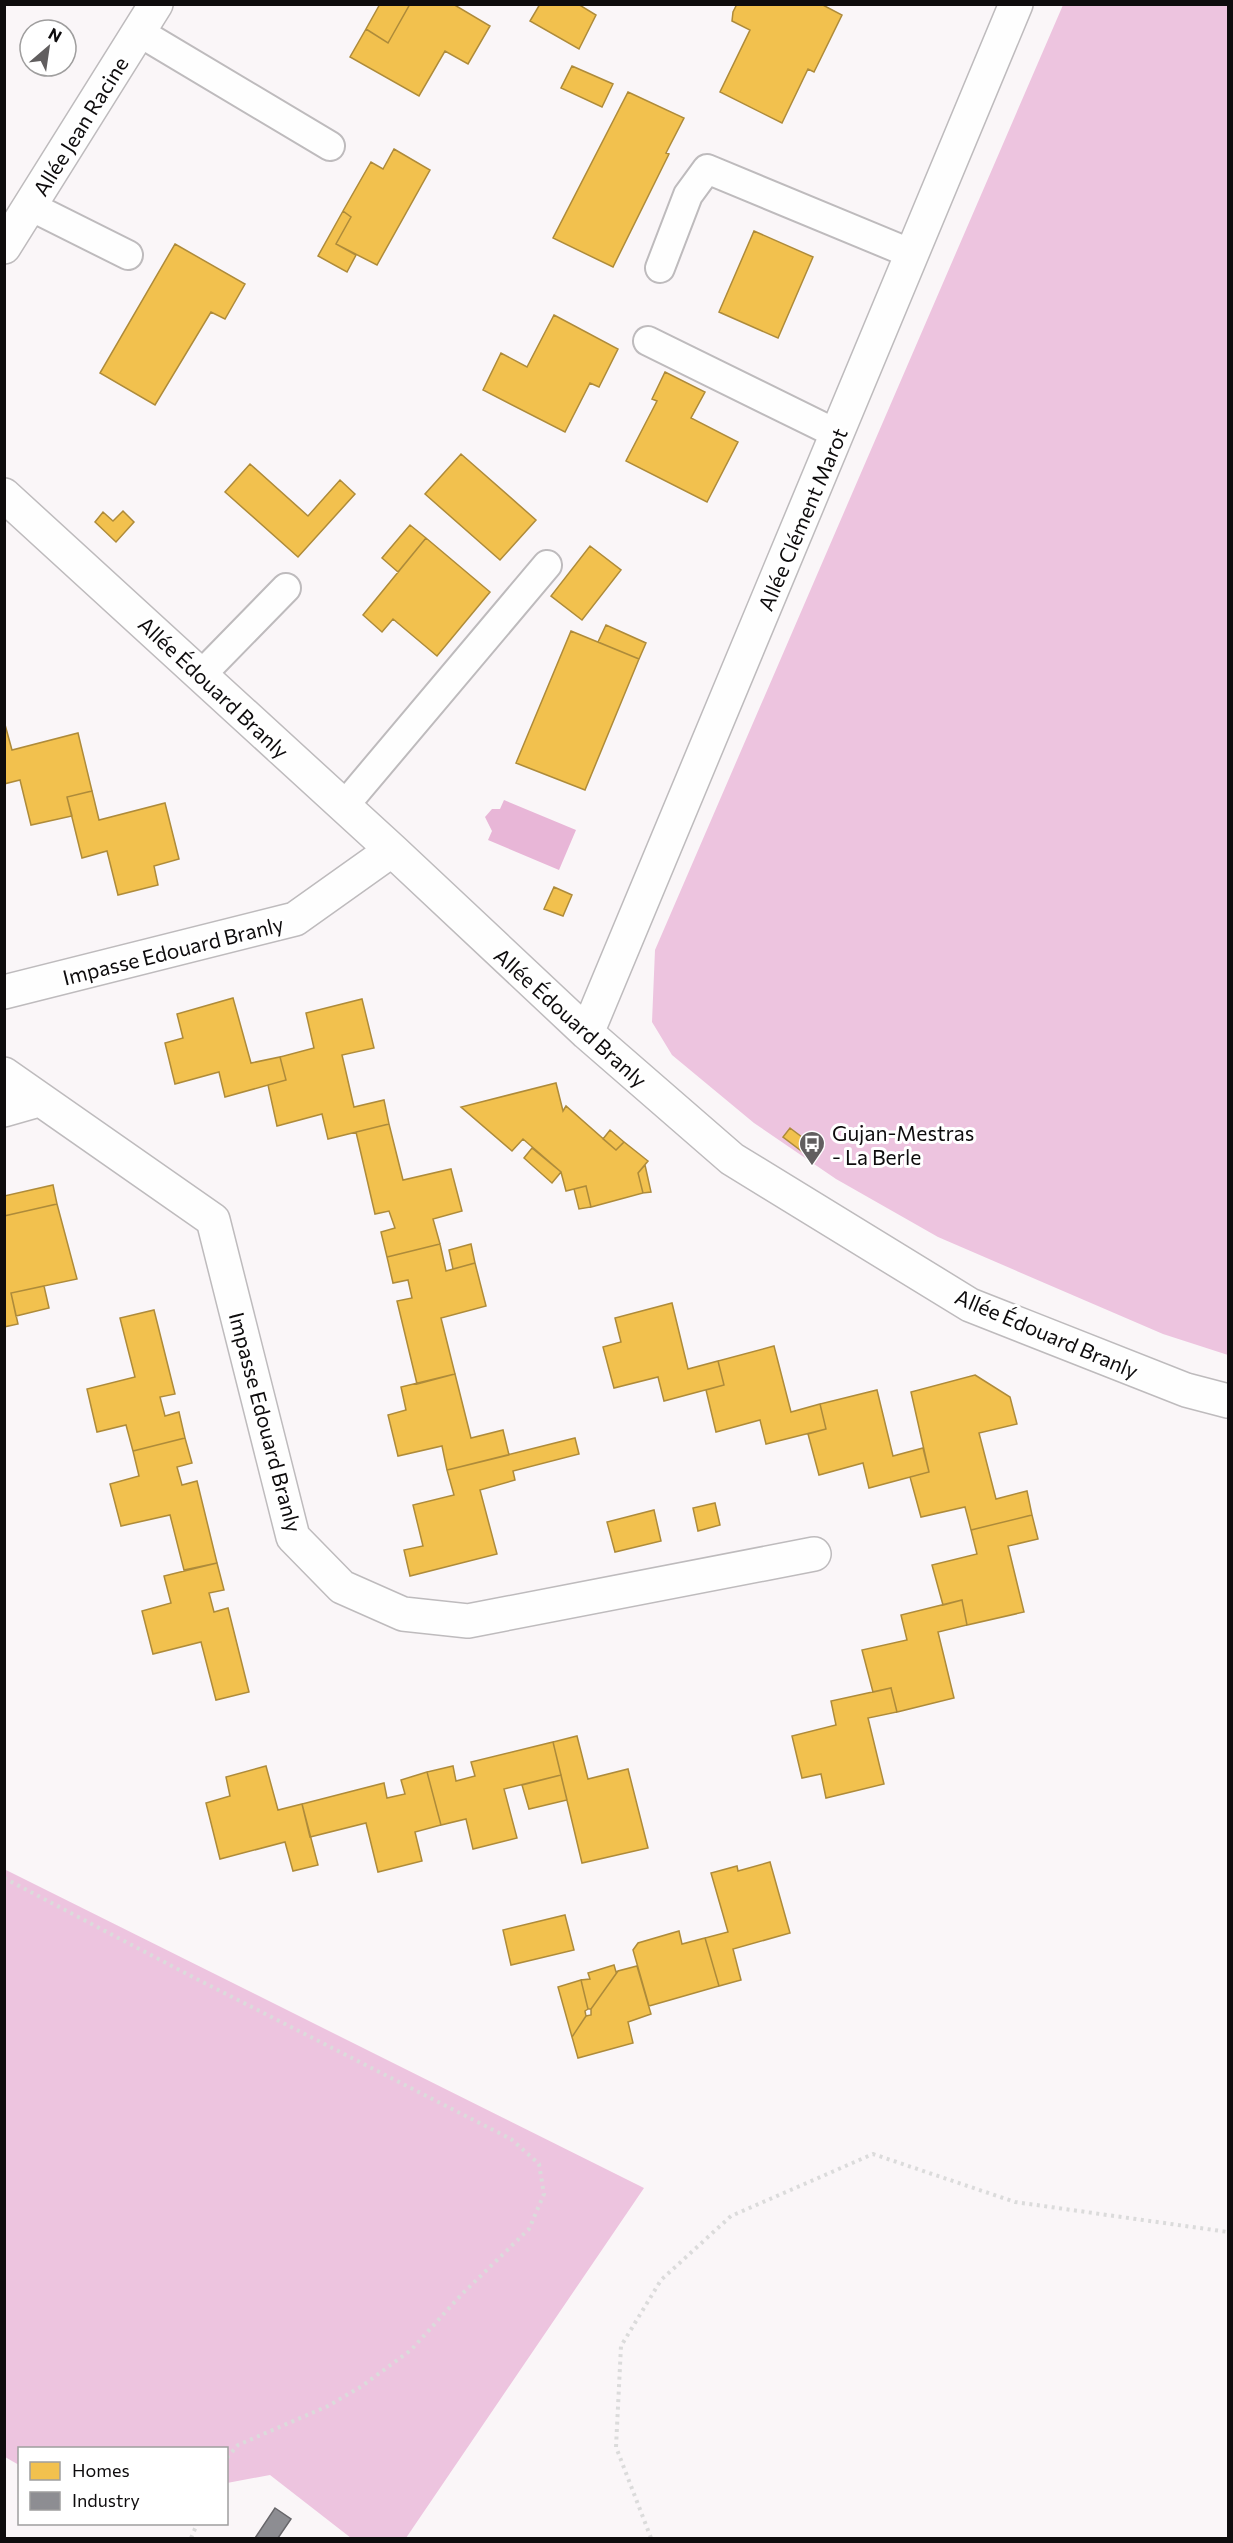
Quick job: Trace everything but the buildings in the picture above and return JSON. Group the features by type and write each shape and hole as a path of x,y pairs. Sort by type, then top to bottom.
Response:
{"street":[{"name":"Allée Clément Marot","path":"587,1034 1016,4"},
{"name":"Allée Jean Racine","path":"4,247 148,18"},
{"name":"Allée Édouard Branly","path":"4,495 392,850 587,1034 732,1159 970,1305 1186,1390 1228,1401"},
{"name":"Impasse Edouard Branly","path":"4,993 295,919 392,850"},
{"name":"Impasse Edouard Branly","path":"4,1074 213,1220 293,1537 342,1587 402,1614 468,1621 814,1554"},
{"path":"4,1110 39,1100"}],"lane":[{"path":"148,18 330,146"},
{"path":"660,268 687,195 707,169 912,254"},
{"path":"30,206 128,255"},
{"path":"648,341 837,434"},
{"path":"344,806 548,565"},
{"path":"201,675 286,588"}],"path":[{"path":"4,1878 511,2139 539,2164 544,2194 529,2229 462,2295 411,2350 362,2386 328,2406 238,2445 228,2456"},
{"path":"651,2538 616,2447 621,2346 661,2280 731,2216 873,2154 1015,2202 1228,2232"}],"shaded area":[{"path":"1063,5 1228,5 1228,1355 1163,1334 938,1237 836,1179 754,1123 672,1055 652,1022 655,950"},
{"path":"504,800 576,830 559,870 488,840 492,831 485,817 492,809 500,809"},
{"path":"4,1869 644,2188 406,2538 351,2538 270,2475 228,2483 228,2447 18,2447 18,2464 5,2457"}],"place":[{"name":"Gujan-Mestras - La Berle","path":"812,1167"}]}
